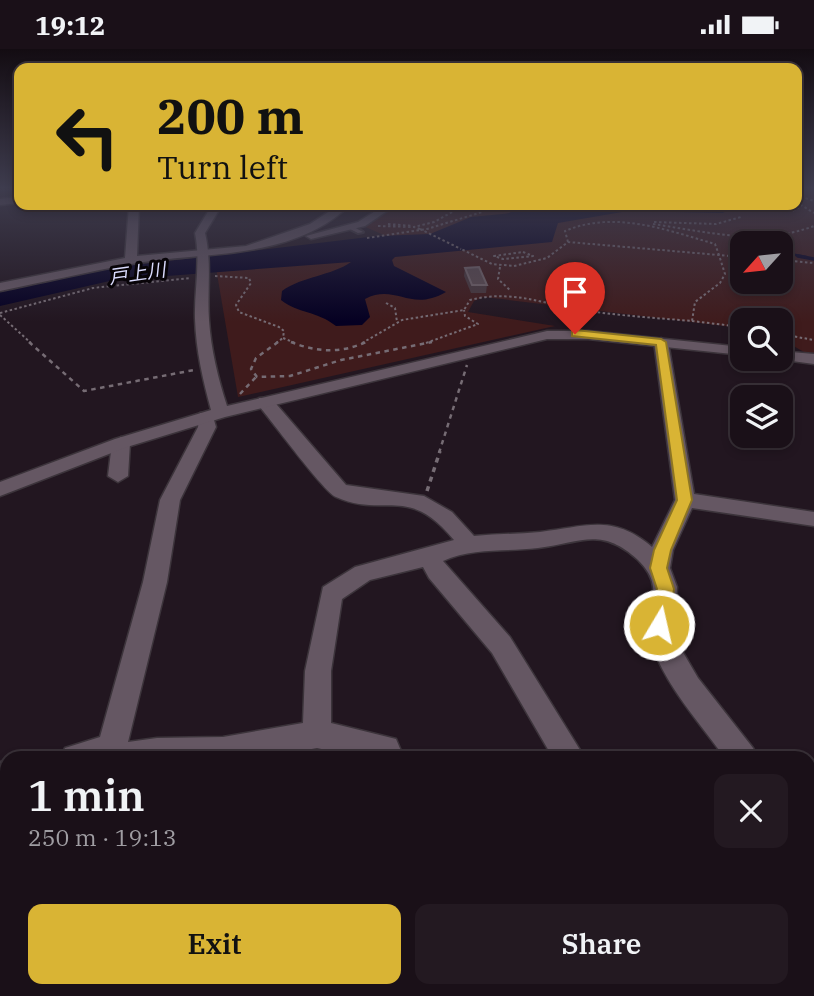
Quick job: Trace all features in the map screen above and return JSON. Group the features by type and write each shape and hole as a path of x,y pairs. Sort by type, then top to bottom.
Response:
{"street":[{"path":"132,233 131,258 134,260"},
{"path":"113,751 155,582 170,500 213,415 202,318 204,254 200,233"},
{"path":"247,249 293,233"},
{"path":"0,287 134,260 247,249 336,233"},
{"path":"0,489 121,443 213,415 467,353 557,334 730,350"},
{"path":"661,342 685,500 662,550 659,568 666,589 659,625 666,649 738,751"},
{"path":"793,357 814,359"},
{"path":"265,402 339,490 352,497 396,497 419,501 445,515 467,542"},
{"path":"118,476 121,443"},
{"path":"685,500 814,519"},
{"path":"317,734 318,671 331,594 363,573 430,557 467,542 542,539 595,530 622,539 659,568"},
{"path":"430,557 437,572 515,665 566,751"},
{"path":"223,751 317,734 387,751"}],"path":[{"path":"429,233 500,266 552,257 565,249 568,242 566,233"},
{"path":"675,233 715,244 724,274 720,283 695,302 692,321"},
{"path":"742,233 792,233"},
{"path":"568,242 730,256"},
{"path":"523,252 533,255 530,258 506,259 494,255 523,252"},
{"path":"505,265 506,259"},
{"path":"793,261 814,263"},
{"path":"500,266 498,279 516,294"},
{"path":"0,314 93,288 204,276 249,278 251,283 237,302 237,309 248,317 284,331 283,338 253,361 251,369 257,377"},
{"path":"236,398 257,377 288,379 341,360 389,354 436,342 478,324 465,316 464,310 470,300 503,292 582,311 730,326"},
{"path":"386,303 395,308 397,322"},
{"path":"283,338 306,349 341,350 368,341 397,322 427,314 464,310"},
{"path":"0,314 84,391 208,368"},
{"path":"793,336 814,340"},
{"path":"419,501 427,491 469,358 467,353"}],"shaded area":[{"path":"380,233 730,233 730,294 793,294 793,233 814,233 814,353 804,352 793,346 793,308 730,308 730,327 484,297 474,301 468,312 555,326 238,397 216,268 217,254 294,249 384,235"}],"water":[{"name":"戸上川","path":"555,233 552,242 395,257 392,260 394,266 446,292 423,300 386,294 365,299 370,317 362,325 336,326 281,300 282,291 290,286 351,262 114,280 0,306 0,290 51,275 377,236"}],"building":[{"path":"479,267 487,285 472,285 465,268"}],"waterway":[{"path":"793,254 806,257"},
{"path":"798,256 814,259"}],"route":[{"path":"575,334 661,342 685,500 662,550 659,568 666,589 659,625"}]}
